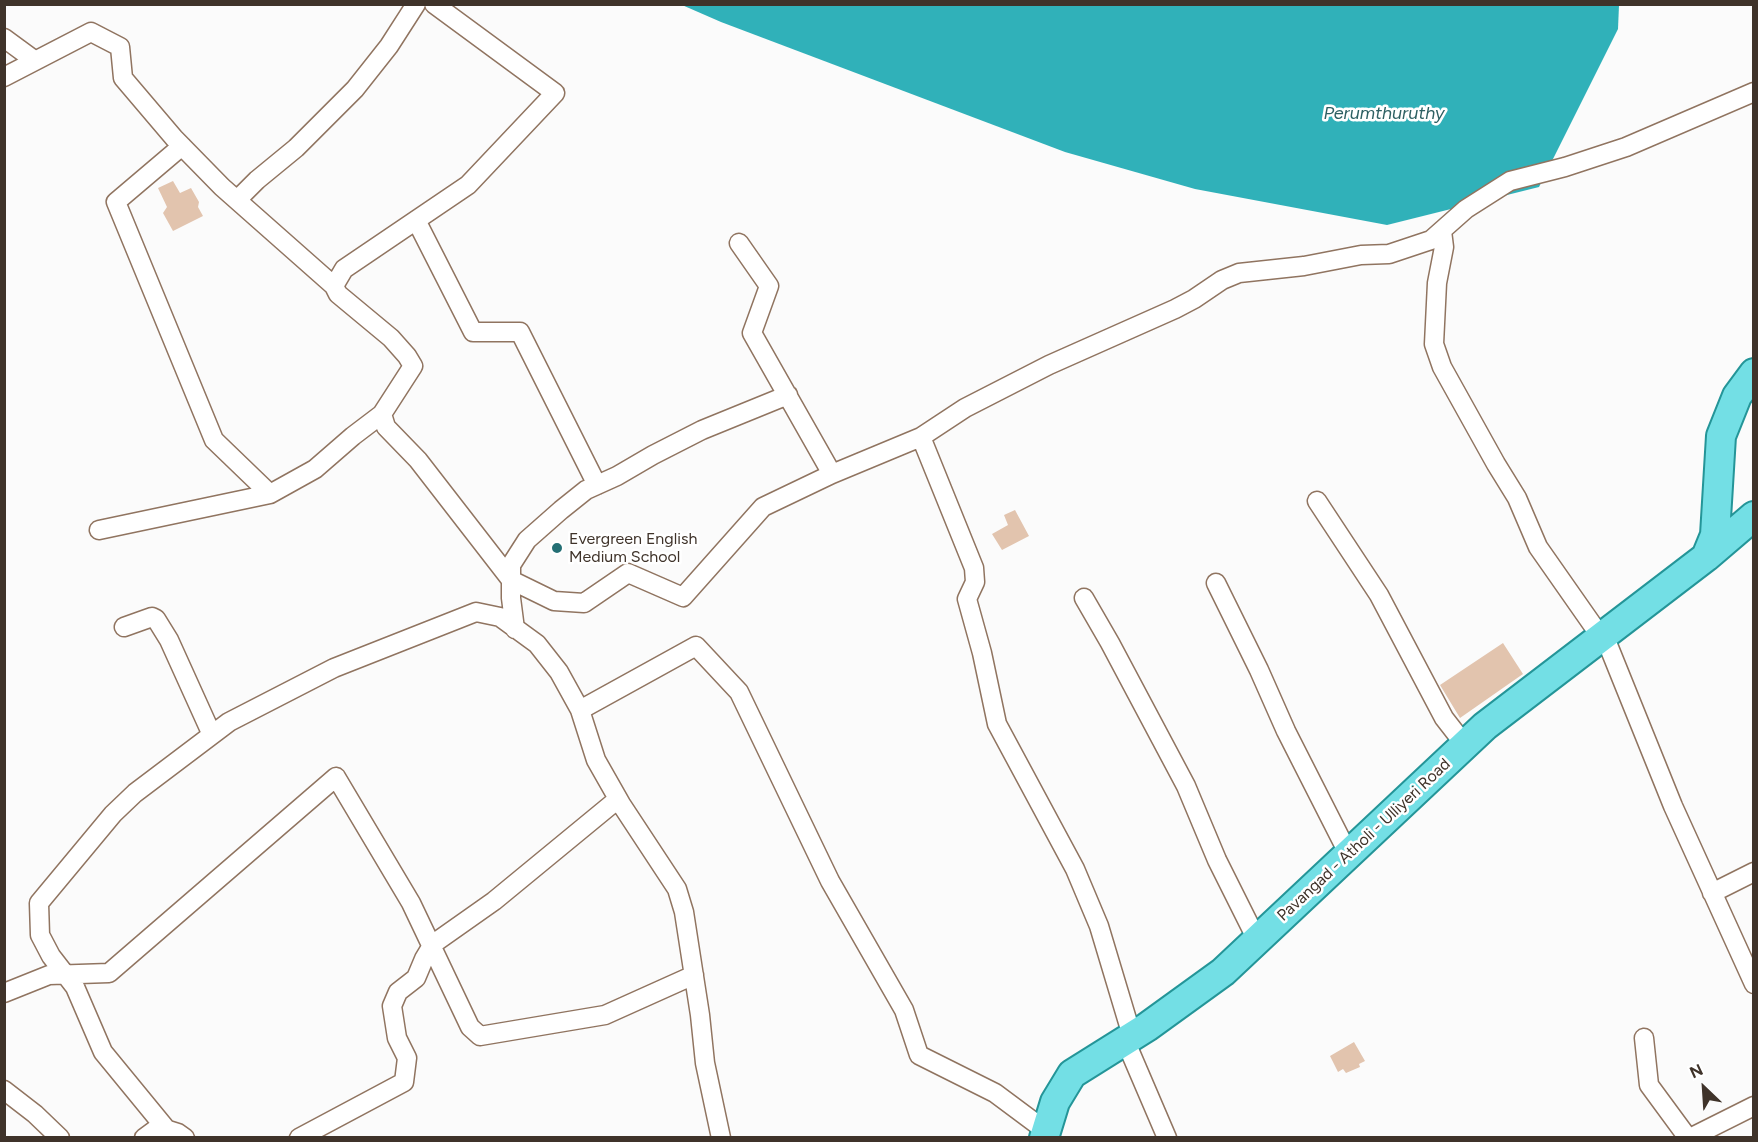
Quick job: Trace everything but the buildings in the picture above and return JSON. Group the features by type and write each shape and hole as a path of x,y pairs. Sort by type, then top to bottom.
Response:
{"main road":[{"path":"1706,557 1715,535 1721,436 1737,396 1754,373"},
{"name":"Pavangad - Atholi - Ulliyeri Road","path":"1045,1134 1055,1102 1072,1074 1223,972 1485,726 1706,557 1754,516"}],"street":[{"path":"237,200 296,148 355,89 390,46 416,4"},
{"path":"334,286 344,269 468,185 555,93 434,4"},
{"path":"4,77 91,32 120,47 123,78 182,146 237,200 334,286 338,294 391,338 413,366 382,414 315,469 270,494 99,530"},
{"path":"4,39 34,60"},
{"path":"382,414 386,427 418,460 511,580 554,601 584,603 628,573 683,597 763,507 832,474 921,437 965,408 1080,351 1175,309 1222,280 1239,273 1304,266 1361,255 1389,254 1431,240 1466,209 1510,181 1565,167 1626,147 1754,92"},
{"path":"182,146 116,202 214,440 270,494"},
{"path":"416,220 473,332 520,332 597,485"},
{"path":"1442,231 1444,247 1437,283 1434,344 1442,367 1517,498 1538,547 1603,636 1673,806 1754,984"},
{"path":"739,243 769,286 752,333 832,474"},
{"path":"515,629 510,565 527,540 561,510 586,490 702,430 788,395"},
{"path":"921,437 974,568 975,582 967,599 998,724 1075,869 1099,926 1128,1038 1167,1137"},
{"path":"1317,501 1379,595 1444,718 1465,745"},
{"path":"1216,583 1349,855"},
{"path":"1084,598 1186,786 1217,860 1257,940"},
{"path":"167,1130 103,1052 75,987 51,956 40,935 39,903 113,814 162,772 230,722 334,668 476,612 500,617 537,644 559,672 580,710 596,760 618,799 677,889 684,912 705,1063 721,1137"},
{"path":"124,627 152,617 156,620 169,640 212,735"},
{"path":"580,710 696,646 739,692 830,881 904,1010 919,1055 995,1093 1045,1134"},
{"path":"4,993 49,975 110,973 336,777 411,903 470,1027 480,1036 605,1015 694,975"},
{"path":"299,1137 404,1082 407,1058 397,1038 392,1006 398,992 416,978 432,946 494,901 618,799"},
{"path":"1712,893 1754,872"},
{"path":"1644,1038 1649,1085 1689,1137 1754,1106"},
{"path":"4,1090 60,1137"},
{"path":"144,1137 159,1127 185,1137"}],"water":[{"name":"Perumthuruthy","path":"682,5 1619,5 1618,29 1539,187 1387,225 1195,189 1065,152 721,22"}],"place":[{"name":"Evergreen English Medium School","path":"557,548"}]}
